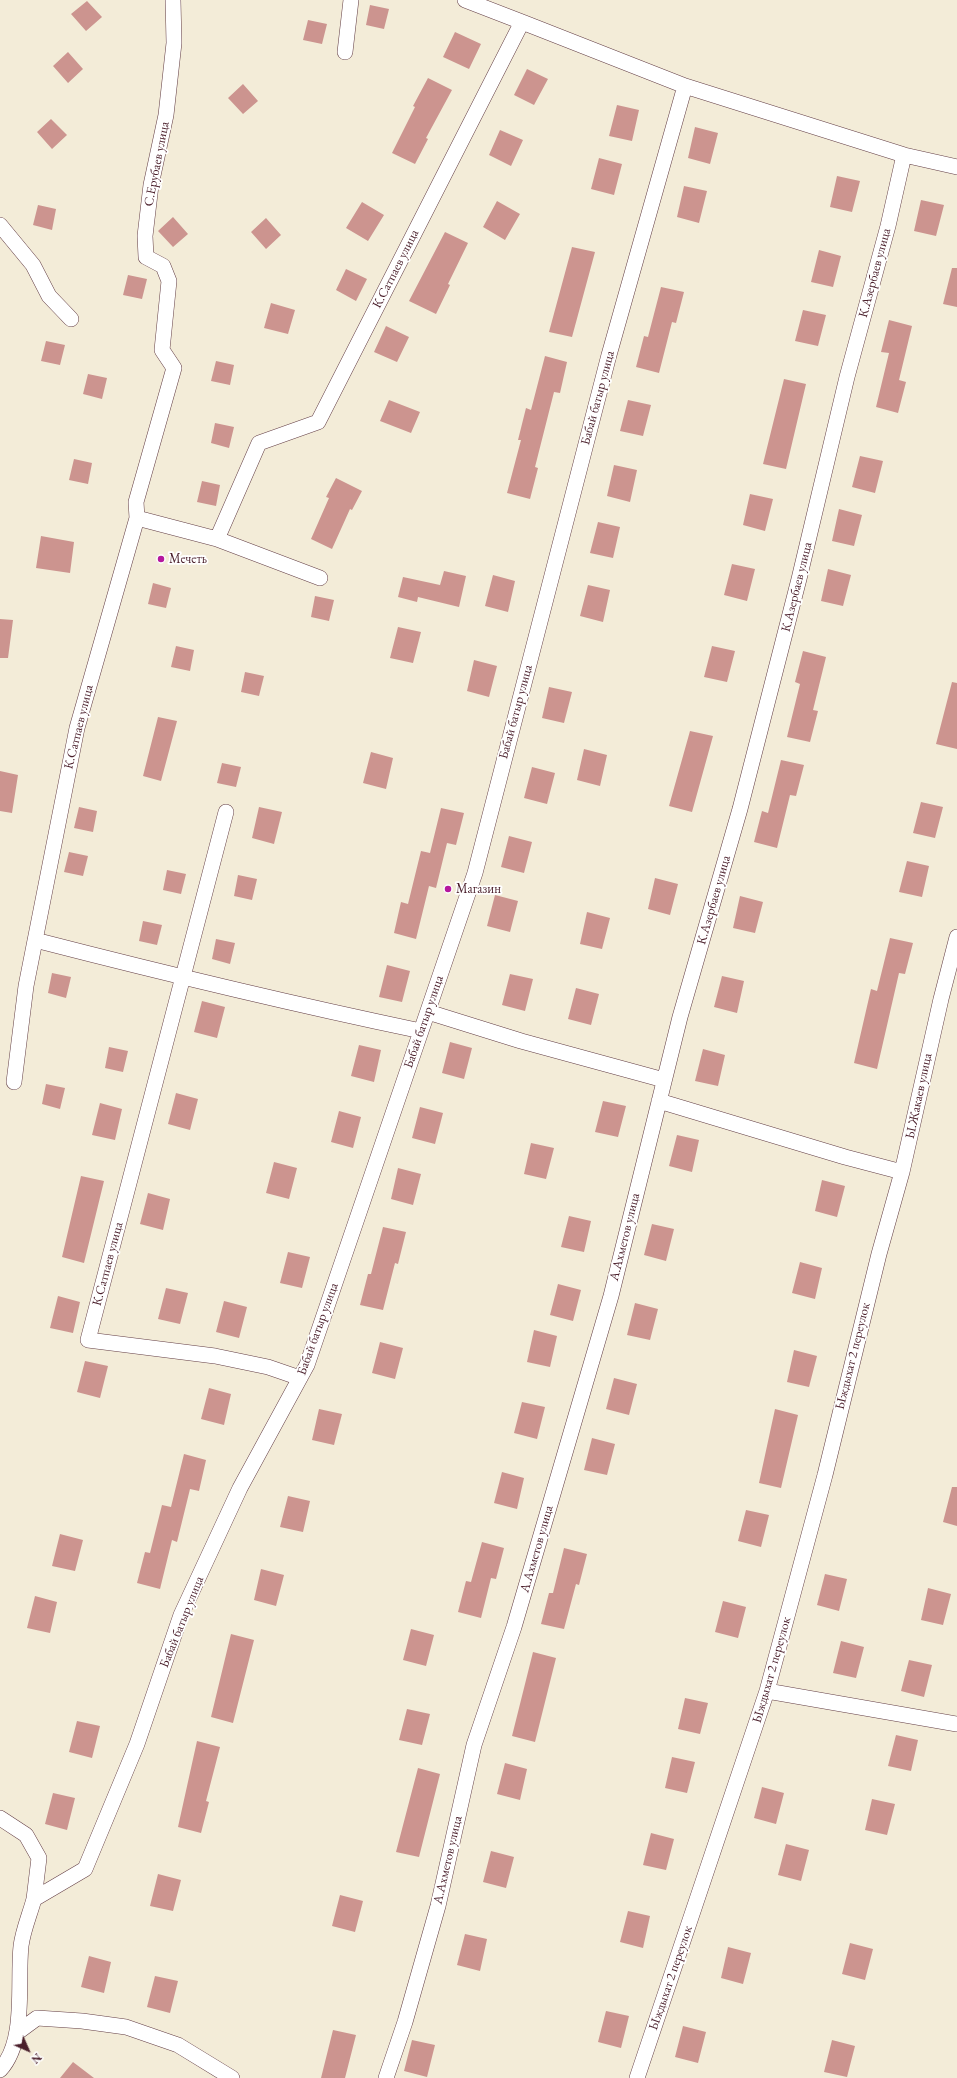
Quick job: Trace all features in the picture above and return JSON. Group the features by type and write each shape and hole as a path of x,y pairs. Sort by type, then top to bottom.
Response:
{"street":[{"name":"С.Ерубаев улица","path":"166,316 169,281 163,266 146,257 145,236 151,185 166,115 174,43 173,0"},
{"path":"345,52 351,0"},
{"path":"464,0 685,86 904,155 957,167"},
{"name":"К.Сатпаев улица","path":"217,539 259,443 318,422 522,22"},
{"name":"Бабай батыр улица","path":"34,1899 85,1869 137,1744 181,1616 240,1488 307,1365 475,873 609,355 685,86"},
{"name":"К.Азербаев улица","path":"680,1017 750,771 800,579 847,377 888,226 904,155"},
{"path":"0,225 33,265 49,296 71,319"},
{"name":"К.Сатпаев улица","path":"14,1082 26,986 77,728 137,518 136,502 174,368 162,350 166,316"},
{"path":"137,518 217,539 320,578"},
{"name":"К.Сатпаев улица","path":"226,812 88,1340 215,1356 268,1366 300,1378"},
{"name":"Ы.Жакаев улица","path":"879,1254 902,1172 941,999 957,937"},
{"path":"35,940 183,978 312,1008 421,1031"},
{"path":"428,1012 521,1041 664,1080"},
{"name":"А.Ахметов улица","path":"386,2078 405,2022 438,1906 474,1745 514,1628 611,1296 680,1017"},
{"path":"659,1101 845,1157 902,1172"},
{"name":"Ыждыхат 2 переулок","path":"637,2078 767,1690 825,1475 879,1254"},
{"path":"767,1690 957,1724"},
{"path":"0,1818 26,1835 39,1858 34,1899 21,1945 18,2032 4,2066 0,2070"},
{"path":"18,2032 37,2018 82,2021 126,2027 178,2045 232,2078"}],"building":[{"path":"87,1 102,17 86,31 71,14"},
{"path":"370,5 389,9 384,29 366,25"},
{"path":"308,20 327,24 322,44 303,40"},
{"path":"455,32 481,44 469,69 443,57"},
{"path":"68,52 83,69 68,83 53,66"},
{"path":"527,69 548,79 534,105 514,95"},
{"path":"428,78 452,90 426,138 428,139 415,164 392,153 415,107 413,106"},
{"path":"243,84 258,101 243,114 228,98"},
{"path":"617,105 639,110 632,141 609,136"},
{"path":"51,119 67,135 52,149 37,132"},
{"path":"695,127 718,133 710,164 688,158"},
{"path":"500,130 523,140 511,166 489,155"},
{"path":"599,158 622,164 614,195 591,189"},
{"path":"837,176 860,181 852,212 830,207"},
{"path":"684,186 707,191 699,223 677,217"},
{"path":"921,200 944,205 936,236 914,231"},
{"path":"497,201 520,214 505,240 483,227"},
{"path":"362,202 384,215 368,241 346,228"},
{"path":"38,205 56,209 52,230 33,225"},
{"path":"173,217 188,234 173,247 158,231"},
{"path":"266,218 281,235 266,249 251,232"},
{"path":"445,232 468,243 448,284 450,285 436,314 409,301"},
{"path":"572,247 595,252 572,337 549,332"},
{"path":"819,250 841,256 833,287 811,282"},
{"path":"952,268 957,268 957,307 943,304"},
{"path":"346,269 367,279 356,301 336,290"},
{"path":"128,275 147,279 142,299 123,295"},
{"path":"661,287 684,292 676,323 672,322 659,373 636,367 644,336 648,337"},
{"path":"271,303 295,310 288,334 264,328"},
{"path":"803,310 826,315 818,346 795,341"},
{"path":"889,320 912,326 899,380 906,382 898,413 876,407 889,353 881,352"},
{"path":"386,326 409,337 397,362 374,352"},
{"path":"46,341 65,345 60,365 41,361"},
{"path":"545,356 567,362 560,393 554,392 535,467 538,468 530,499 507,493 521,440 518,440 526,408 531,410"},
{"path":"216,361 234,365 230,385 211,381"},
{"path":"88,374 107,378 102,399 83,394"},
{"path":"784,379 806,384 786,469 763,464"},
{"path":"389,400 420,412 411,433 380,421"},
{"path":"628,400 651,405 643,436 620,431"},
{"path":"215,423 234,427 229,448 211,443"},
{"path":"860,456 883,461 875,493 852,487"},
{"path":"74,459 92,463 88,484 69,480"},
{"path":"614,465 637,470 630,502 607,496"},
{"path":"336,478 362,491 352,510 350,509 332,549 311,539 329,498 326,497"},
{"path":"202,481 220,485 216,506 197,502"},
{"path":"750,494 773,499 765,531 743,525"},
{"path":"839,509 862,515 854,546 832,541"},
{"path":"598,522 620,527 613,558 590,553"},
{"path":"41,536 74,542 70,573 36,568"},
{"path":"732,564 755,569 747,601 724,595"},
{"path":"828,569 851,575 843,606 821,601"},
{"path":"444,571 466,576 459,607 418,597 417,602 398,597 403,577 440,585"},
{"path":"493,575 515,581 508,612 485,606"},
{"path":"153,583 171,588 166,608 148,604"},
{"path":"588,585 610,590 603,622 580,616"},
{"path":"315,596 334,600 329,621 311,617"},
{"path":"0,619 13,620 8,658 0,658"},
{"path":"398,627 421,632 413,663 390,658"},
{"path":"176,646 194,650 190,671 171,667"},
{"path":"712,646 735,651 727,682 704,677"},
{"path":"803,651 826,657 813,710 818,711 810,742 787,737 800,684 795,682"},
{"path":"474,660 497,666 489,697 467,691"},
{"path":"245,672 264,676 259,696 241,692"},
{"path":"952,682 957,683 957,749 936,744"},
{"path":"549,687 572,692 564,723 542,718"},
{"path":"158,717 177,721 161,781 143,776"},
{"path":"690,731 713,736 692,812 669,806"},
{"path":"584,749 607,755 600,786 577,780"},
{"path":"371,752 393,758 386,789 363,783"},
{"path":"781,760 804,765 796,796 790,795 777,848 754,842 762,811 768,813"},
{"path":"222,763 241,767 236,787 217,783"},
{"path":"532,767 555,773 547,804 524,798"},
{"path":"0,771 18,775 12,813 0,811"},
{"path":"921,802 943,807 935,838 913,833"},
{"path":"79,807 97,811 93,832 74,828"},
{"path":"259,807 282,812 274,844 252,838"},
{"path":"441,808 464,813 456,845 447,843 436,888 429,886 416,939 394,933 401,902 408,904 421,851 430,853"},
{"path":"509,836 532,842 524,873 501,867"},
{"path":"69,852 88,856 83,876 64,872"},
{"path":"907,861 929,866 922,897 899,892"},
{"path":"167,870 186,874 181,894 163,890"},
{"path":"238,875 257,879 252,900 234,896"},
{"path":"655,878 678,884 670,915 648,909"},
{"path":"495,895 518,901 510,932 487,926"},
{"path":"740,896 763,902 755,933 733,928"},
{"path":"587,912 610,918 602,949 580,944"},
{"path":"143,921 162,925 157,945 139,941"},
{"path":"890,938 913,943 905,974 899,973 877,1069 854,1063 871,989 877,991"},
{"path":"216,939 235,943 230,964 212,959"},
{"path":"387,965 410,971 402,1002 379,997"},
{"path":"52,973 71,977 66,998 48,993"},
{"path":"510,974 533,979 525,1011 502,1005"},
{"path":"722,976 744,981 737,1013 714,1007"},
{"path":"576,988 599,994 591,1025 568,1019"},
{"path":"202,1001 225,1007 217,1038 194,1032"},
{"path":"450,1042 472,1048 464,1079 442,1073"},
{"path":"359,1045 381,1050 374,1082 351,1076"},
{"path":"109,1047 128,1051 123,1072 105,1068"},
{"path":"703,1049 725,1055 718,1086 695,1081"},
{"path":"46,1084 65,1088 60,1109 42,1104"},
{"path":"176,1093 198,1099 190,1130 168,1124"},
{"path":"603,1101 626,1106 618,1137 595,1132"},
{"path":"100,1103 122,1109 115,1140 92,1135"},
{"path":"420,1107 443,1113 435,1144 412,1138"},
{"path":"339,1111 361,1117 353,1148 331,1142"},
{"path":"677,1135 699,1140 692,1172 669,1166"},
{"path":"531,1143 554,1148 546,1179 524,1174"},
{"path":"274,1162 297,1168 289,1199 266,1193"},
{"path":"398,1168 421,1174 413,1205 391,1199"},
{"path":"81,1176 104,1181 84,1263 62,1257"},
{"path":"822,1180 845,1186 837,1217 815,1211"},
{"path":"148,1193 170,1199 163,1230 140,1224"},
{"path":"569,1216 591,1221 584,1252 561,1247"},
{"path":"652,1224 674,1229 666,1261 644,1255"},
{"path":"383,1227 406,1232 398,1264 395,1263 383,1310 360,1305 368,1274 371,1274"},
{"path":"288,1252 310,1257 302,1288 280,1283"},
{"path":"800,1262 822,1268 815,1299 792,1293"},
{"path":"558,1284 581,1290 573,1321 550,1315"},
{"path":"166,1288 188,1293 180,1324 158,1319"},
{"path":"58,1296 80,1302 73,1333 50,1328"},
{"path":"224,1301 247,1307 239,1338 216,1332"},
{"path":"635,1303 658,1309 650,1340 627,1335"},
{"path":"534,1330 557,1336 550,1367 527,1362"},
{"path":"380,1342 403,1348 395,1379 372,1373"},
{"path":"794,1350 817,1356 809,1387 787,1382"},
{"path":"85,1361 108,1366 100,1398 77,1392"},
{"path":"614,1378 637,1384 629,1415 606,1409"},
{"path":"209,1388 231,1394 224,1425 201,1419"},
{"path":"522,1402 545,1407 537,1439 514,1433"},
{"path":"319,1409 342,1414 334,1445 312,1440"},
{"path":"775,1409 798,1415 781,1488 759,1483"},
{"path":"592,1438 615,1444 607,1475 584,1470"},
{"path":"184,1454 206,1460 199,1491 190,1489 177,1542 172,1540 160,1589 137,1583 145,1552 150,1553 162,1505 171,1507"},
{"path":"502,1472 524,1478 517,1509 494,1503"},
{"path":"952,1487 957,1487 957,1526 943,1522"},
{"path":"288,1496 310,1501 303,1532 280,1527"},
{"path":"746,1510 769,1515 761,1547 738,1541"},
{"path":"60,1534 83,1540 75,1571 52,1566"},
{"path":"482,1542 504,1548 496,1579 491,1578 481,1618 458,1612 466,1581 471,1582"},
{"path":"564,1548 587,1554 579,1585 576,1584 564,1629 541,1624 549,1593 553,1593"},
{"path":"261,1569 284,1575 276,1606 254,1600"},
{"path":"825,1574 847,1579 839,1611 817,1605"},
{"path":"928,1588 951,1594 943,1625 921,1620"},
{"path":"35,1596 57,1602 50,1633 27,1628"},
{"path":"723,1601 746,1607 738,1638 715,1632"},
{"path":"411,1629 434,1635 426,1666 403,1660"},
{"path":"231,1634 254,1640 233,1723 211,1717"},
{"path":"841,1641 864,1647 856,1678 833,1673"},
{"path":"533,1652 556,1658 535,1742 512,1736"},
{"path":"909,1660 932,1665 924,1697 901,1691"},
{"path":"685,1698 708,1703 700,1734 678,1729"},
{"path":"407,1709 430,1714 422,1745 399,1740"},
{"path":"77,1721 100,1726 92,1758 69,1752"},
{"path":"896,1735 918,1740 911,1771 888,1766"},
{"path":"197,1741 220,1747 206,1801 209,1802 201,1833 178,1827"},
{"path":"672,1757 695,1762 687,1793 665,1788"},
{"path":"505,1763 527,1769 520,1800 497,1794"},
{"path":"418,1768 440,1774 419,1857 396,1852"},
{"path":"762,1787 784,1793 776,1824 754,1818"},
{"path":"53,1793 75,1798 67,1830 45,1824"},
{"path":"872,1799 895,1804 887,1835 865,1830"},
{"path":"651,1833 674,1839 666,1870 643,1865"},
{"path":"786,1844 809,1850 801,1881 778,1875"},
{"path":"491,1851 514,1857 506,1888 483,1882"},
{"path":"158,1874 181,1880 173,1911 150,1906"},
{"path":"340,1895 363,1901 355,1932 332,1926"},
{"path":"628,1911 650,1916 643,1948 620,1942"},
{"path":"465,1934 487,1939 480,1971 457,1965"},
{"path":"850,1943 873,1949 865,1980 842,1974"},
{"path":"728,1947 751,1953 743,1984 721,1978"},
{"path":"89,1956 111,1962 104,1993 81,1987"},
{"path":"155,1976 178,1981 170,2013 147,2007"},
{"path":"606,2011 629,2016 621,2048 598,2042"},
{"path":"683,2026 706,2032 698,2063 675,2057"},
{"path":"333,2030 356,2035 345,2078 321,2078"},
{"path":"412,2040 435,2045 427,2077 404,2071"},
{"path":"832,2040 855,2046 847,2077 824,2072"},
{"path":"73,2062 94,2078 60,2078"}],"place":[{"name":"Мечеть","path":"161,559"},
{"name":"Магазин","path":"448,889"}]}
